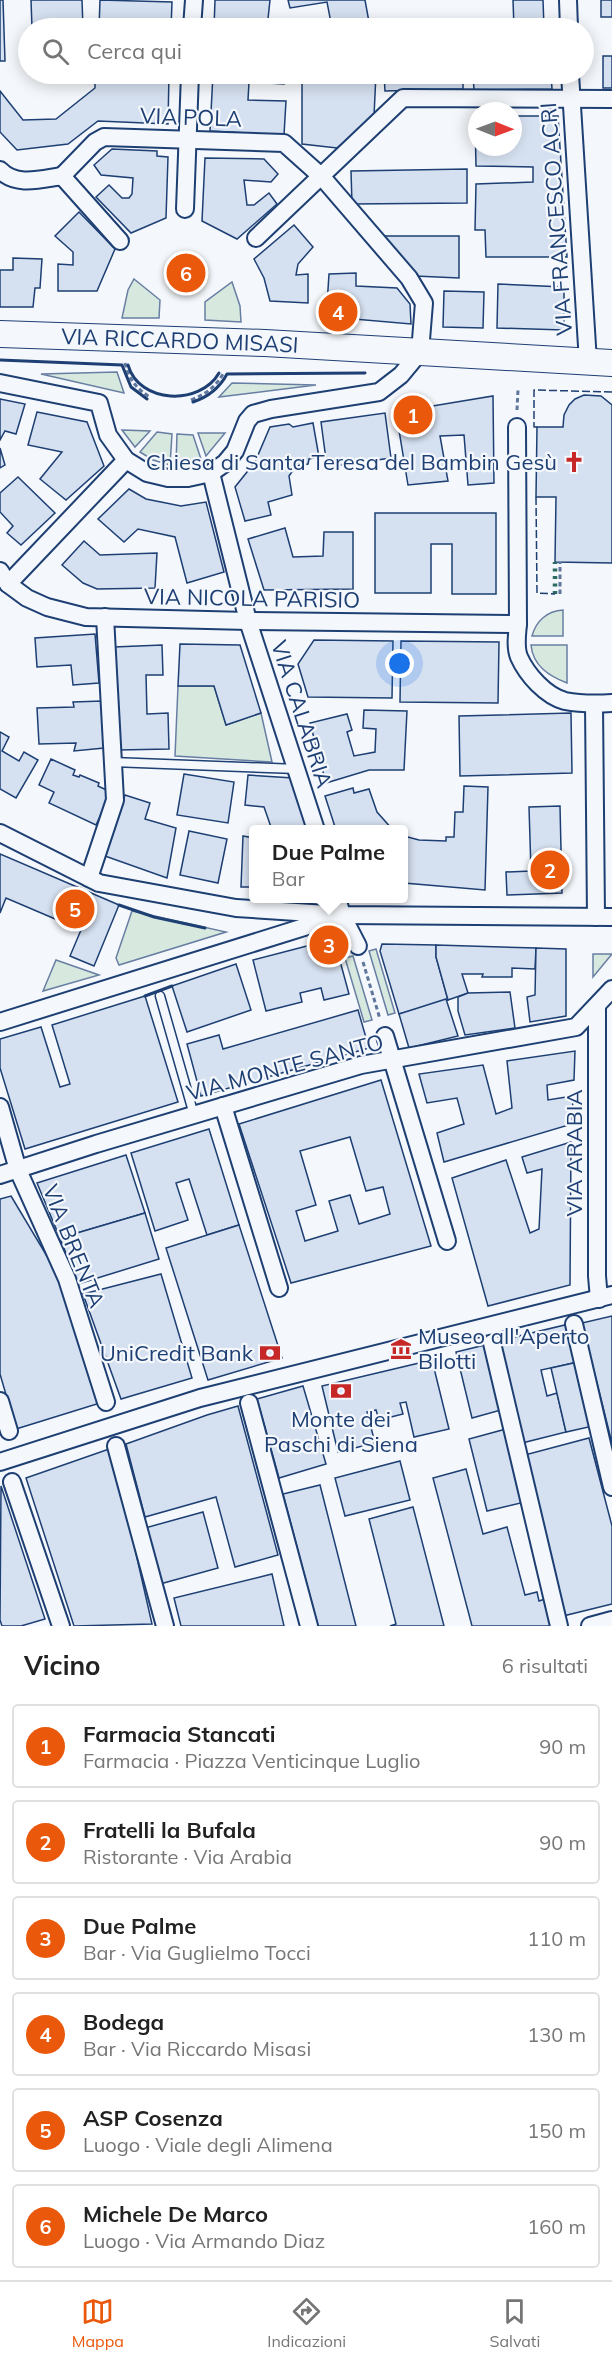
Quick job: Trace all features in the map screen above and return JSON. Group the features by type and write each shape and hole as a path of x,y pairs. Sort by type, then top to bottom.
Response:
{"main road":[{"name":"VIA RICCARDO MISASI","path":"0,334 265,343 600,362"}],"street":[{"path":"193,18 194,0"},
{"path":"568,0 569,18"},
{"path":"184,209 190,84"},
{"name":"VIA FRANCESCO ACRI","path":"570,84 600,362"},
{"path":"256,238 403,98 612,99"},
{"name":"VIA POLA","path":"62,176 95,142 104,137 284,143 322,177 409,278 424,303 420,352"},
{"path":"0,170 5,176 18,181 62,176 120,241"},
{"path":"0,383 99,403 108,435 126,460 147,473 168,478 188,478 211,473 225,463 235,451 247,421 253,414 271,409 379,392 401,375 420,352"},
{"path":"517,427 518,624 516,638 519,655 526,670 542,688 564,700 594,704 612,703"},
{"path":"4,577 126,460"},
{"name":"VIA CALABRIA","path":"211,473 248,621 314,825"},
{"name":"VIA NICOLA PARISIO","path":"4,577 27,598 47,606 86,616 248,621 518,624"},
{"path":"88,878 116,800 105,617"},
{"path":"0,833 99,883 236,908 342,915 604,917 594,704"},
{"path":"338,903 358,946"},
{"path":"0,1022 342,915"},
{"path":"597,1007 612,988"},
{"name":"VIA MONTE SANTO","path":"0,1175 361,1065 562,1031 576,1027 585,1021 597,1007"},
{"name":"VIA ARABIA","path":"597,1007 597,1276 605,1297"},
{"path":"386,1036 447,1241"},
{"path":"223,1106 279,1288"},
{"name":"VIA BRENTA","path":"0,1107 18,1170 67,1279 106,1402"},
{"path":"0,1462 200,1398 605,1297"},
{"path":"574,1324 612,1487"},
{"path":"492,1343 559,1626"},
{"path":"0,1401 9,1431"},
{"path":"249,1403 309,1626"},
{"path":"116,1446 165,1626"},
{"path":"12,1482 61,1626"},
{"path":"590,1626 612,1620"}],"lane":[{"path":"112,762 297,769"},
{"path":"160,996 194,1115"}],"path":[{"path":"125,363 131,382 151,398"},
{"path":"190,400 212,389 224,372"},
{"path":"560,562 560,594"},
{"path":"358,946 386,1036"}],"shaded area":[{"path":"134,279 160,300 159,318 122,318 128,290"},
{"path":"232,282 240,306 241,322 205,320 205,302"},
{"path":"117,372 124,393 41,374"},
{"path":"232,383 316,385 219,397"},
{"path":"122,430 150,431 135,447"},
{"path":"157,432 172,434 170,465 153,460 140,452"},
{"path":"198,433 225,433 206,456"},
{"path":"177,434 193,435 201,459 176,465"},
{"path":"563,610 563,636 532,636 536,626 543,618 552,612"},
{"path":"531,645 567,645 567,683 543,669 535,659"},
{"path":"178,686 214,686 226,725 261,713 272,762 175,756"},
{"path":"132,911 226,932 119,965 116,958"},
{"path":"376,949 395,1013 388,1015 369,951"},
{"path":"593,954 612,954 593,977"},
{"path":"353,956 372,1020 364,1022 345,958"},
{"path":"56,960 99,975 43,991"}],"building":[{"path":"0,0 3,0 5,61 0,61"},
{"path":"31,0 82,0 83,18 32,18"},
{"path":"100,0 172,2 171,18 99,18"},
{"path":"215,0 270,0 268,18 214,18"},
{"path":"288,0 365,0 368,18 330,18 327,2 290,8"},
{"path":"513,0 543,0 544,18 514,18"},
{"path":"601,0 612,0 612,17 601,17"},
{"path":"603,56 612,56 612,88 603,88"},
{"path":"95,84 169,84 168,124 98,121 68,144 17,150 0,132 0,91 23,120 56,119 95,88"},
{"path":"212,84 249,84 248,100 286,101 284,135 210,131"},
{"path":"302,84 376,84 374,116 337,148 302,144"},
{"path":"385,84 463,84 463,89 385,91"},
{"path":"474,84 552,84 552,89 474,90"},
{"path":"522,116 558,116 567,257 486,257 485,230 475,230 476,184 533,182 533,167 476,166 476,156 522,156"},
{"path":"112,149 157,151 157,156 168,157 166,218 131,233 96,197 109,185 122,198 129,198 132,194 133,178 101,175 94,165"},
{"path":"205,158 264,159 278,174 271,182 244,180 247,205 254,205 269,193 277,204 237,239 202,221"},
{"path":"467,169 467,203 352,204 351,171"},
{"path":"79,212 115,249 97,291 58,291 58,264 73,265 73,252 55,236"},
{"path":"294,225 313,247 298,264 296,275 308,274 308,303 270,301 264,278 254,259"},
{"path":"381,236 459,236 459,278 415,276"},
{"path":"13,258 42,259 40,288 35,288 33,307 0,307 0,270 13,270"},
{"path":"356,273 356,286 397,288 410,304 411,324 354,319 353,321 333,322 333,304 327,305 329,274"},
{"path":"498,284 564,287 564,330 497,328"},
{"path":"444,291 484,292 483,328 443,327"},
{"name":"Chiesa di Santa Teresa del Bambin Gesù","path":"584,395 601,396 612,405 612,563 555,562 556,497 536,497 537,427 563,427 564,415 569,405"},
{"path":"493,396 494,483 468,485 464,435 440,436 448,481 408,485 396,412"},
{"path":"0,399 25,404 16,434 5,431 0,440"},
{"path":"37,412 87,422 104,466 66,500 40,479 62,452 28,445"},
{"path":"385,413 391,458 327,467 321,422"},
{"path":"313,423 319,457 309,459 308,464 296,466 289,476 292,495 268,502 271,515 245,521 235,487 255,462 270,427 289,424 293,427"},
{"path":"0,448 5,465 0,468"},
{"path":"18,477 55,513 21,545 7,533 13,526 0,512 0,493"},
{"path":"129,489 146,499 181,506 206,502 224,572 187,583 175,537 138,529 124,542 98,519"},
{"path":"375,513 496,513 496,594 452,594 452,544 431,544 431,593 375,593"},
{"path":"285,528 293,557 323,556 324,532 353,532 353,589 264,590 248,539"},
{"path":"84,541 100,555 157,553 155,588 97,589 83,583 62,565"},
{"path":"95,634 99,683 73,685 71,665 37,667 35,638"},
{"path":"314,640 393,641 392,698 308,697 298,664"},
{"path":"401,641 499,642 498,703 400,702"},
{"path":"180,644 240,645 261,713 226,725 214,686 178,686"},
{"path":"162,645 163,675 146,675 147,714 168,713 169,749 118,750 114,647"},
{"path":"102,701 104,748 74,751 76,743 39,744 37,708 74,707 73,702"},
{"path":"364,710 407,711 404,770 369,770 326,783 310,723 347,714 352,730 347,732 354,756 375,752 376,729 363,728"},
{"path":"571,713 572,773 460,776 459,716"},
{"path":"0,732 9,737 2,751 19,761 24,752 38,760 16,798 0,789"},
{"path":"51,759 75,770 73,775 79,777 80,775 99,783 98,786 111,792 96,825 49,803 54,792 39,785"},
{"path":"184,774 234,782 228,823 177,815"},
{"path":"248,775 293,778 307,825 270,825 264,807 245,805"},
{"path":"464,786 488,787 485,890 408,883 408,837 446,841 446,837 454,837 455,812 463,812"},
{"path":"353,788 354,793 369,789 377,812 389,825 334,825 325,796"},
{"path":"125,795 150,803 145,819 176,828 167,878 105,856"},
{"path":"560,806 562,893 507,895 506,872 531,871 529,807"},
{"path":"189,831 227,839 218,883 180,875"},
{"path":"243,836 249,837 249,887 241,887"},
{"path":"0,854 119,905 94,966 70,956 81,930 6,898 0,913"},
{"path":"334,939 349,994 324,1000 321,988 300,993 302,1002 266,1011 253,960"},
{"path":"382,944 436,945 436,957 448,1000 399,1014 380,951"},
{"path":"436,945 536,948 535,969 512,968 512,977 462,974 468,993 448,1000 436,957"},
{"path":"536,948 566,949 566,1016 530,1022 527,997 535,995"},
{"path":"236,964 251,1010 187,1032 172,986"},
{"path":"510,992 515,1028 465,1035 458,1011 458,997 468,993"},
{"path":"145,996 178,1102 25,1149 0,1068 0,1039 41,1027 60,1087 70,1084 52,1025"},
{"path":"446,999 458,1036 409,1048 399,1014"},
{"path":"358,1010 369,1048 201,1096 187,1044 219,1035 223,1049"},
{"path":"575,1051 574,1080 547,1085 548,1100 573,1096 572,1124 444,1162 437,1133 464,1124 457,1098 427,1103 419,1074 483,1065 496,1114 512,1108 507,1061"},
{"path":"381,1080 431,1246 291,1283 239,1124","holes":["350,1137 366,1191 383,1187 390,1214 359,1224 350,1195 329,1201 338,1231 305,1241 296,1211 316,1205 300,1151"]},
{"path":"209,1129 239,1225 207,1235 189,1179 176,1183 188,1220 155,1231 131,1153"},
{"path":"571,1142 570,1285 488,1306 452,1178 506,1160 530,1233 539,1229 542,1169 527,1173 522,1157"},
{"path":"126,1155 145,1213 60,1238 37,1183"},
{"path":"11,1196 57,1273 100,1403 16,1429 0,1374 0,1199"},
{"path":"145,1213 159,1259 78,1284 60,1238"},
{"path":"239,1225 282,1358 208,1380 166,1248"},
{"path":"161,1274 192,1378 121,1399 83,1294"},
{"path":"612,1316 612,1443 582,1323"},
{"path":"569,1324 578,1362 541,1370 547,1396 557,1393 566,1432 522,1443 498,1341"},
{"path":"485,1345 501,1410 472,1418 456,1352"},
{"path":"432,1360 449,1429 414,1437 406,1402 400,1403 403,1414 379,1420 376,1410 367,1412 375,1443 338,1452 322,1386"},
{"path":"578,1362 593,1426 566,1432 551,1368"},
{"path":"303,1386 326,1464 279,1478 257,1399"},
{"path":"238,1406 278,1555 235,1567 216,1497 145,1517 126,1444"},
{"path":"506,1429 525,1502 487,1511 469,1439"},
{"path":"589,1438 612,1526 612,1604 563,1616 521,1456"},
{"path":"112,1448 152,1624 74,1626 26,1478"},
{"path":"400,1461 410,1500 345,1516 335,1478"},
{"path":"466,1469 483,1534 507,1527 525,1595 537,1592 539,1601 545,1599 552,1626 472,1626 433,1478"},
{"path":"320,1485 356,1626 318,1626 283,1494"},
{"path":"1,1486 45,1619 21,1626 2,1626 0,1620"},
{"path":"413,1507 444,1626 390,1626 396,1624 369,1519"},
{"path":"203,1512 218,1568 160,1584 145,1528"},
{"path":"272,1574 284,1626 181,1626 174,1598"}],"hedge":[{"path":"555,562 555,594"}],"fence":[{"path":"537,427 534,427 534,390 612,392"},
{"path":"536,497 537,593 555,594"}],"wall":[{"path":"0,360 122,365 131,387 147,399"},
{"path":"128,365 134,378 144,387 170,396 198,391 210,384 219,373"},
{"path":"193,402 213,392 227,374 365,373"},
{"path":"119,905 154,917 205,928"},
{"path":"145,996 172,986"}],"place":[{"name":"Michele De Marco","path":"186,273"},
{"name":"Bodega","path":"338,312"},
{"name":"Farmacia Stancati","path":"413,415"},
{"name":"Chiesa di Santa Teresa del Bambin Gesù","path":"574,462"},
{"name":"Fratelli la Bufala","path":"550,870"},
{"name":"ASP Cosenza","path":"75,909"},
{"name":"Due Palme","path":"329,945"},
{"name":"Museo all'Aperto Bilotti","path":"401,1349"},
{"name":"UniCredit Bank","path":"270,1353"},
{"name":"Monte dei Paschi di Siena","path":"341,1391"}]}
